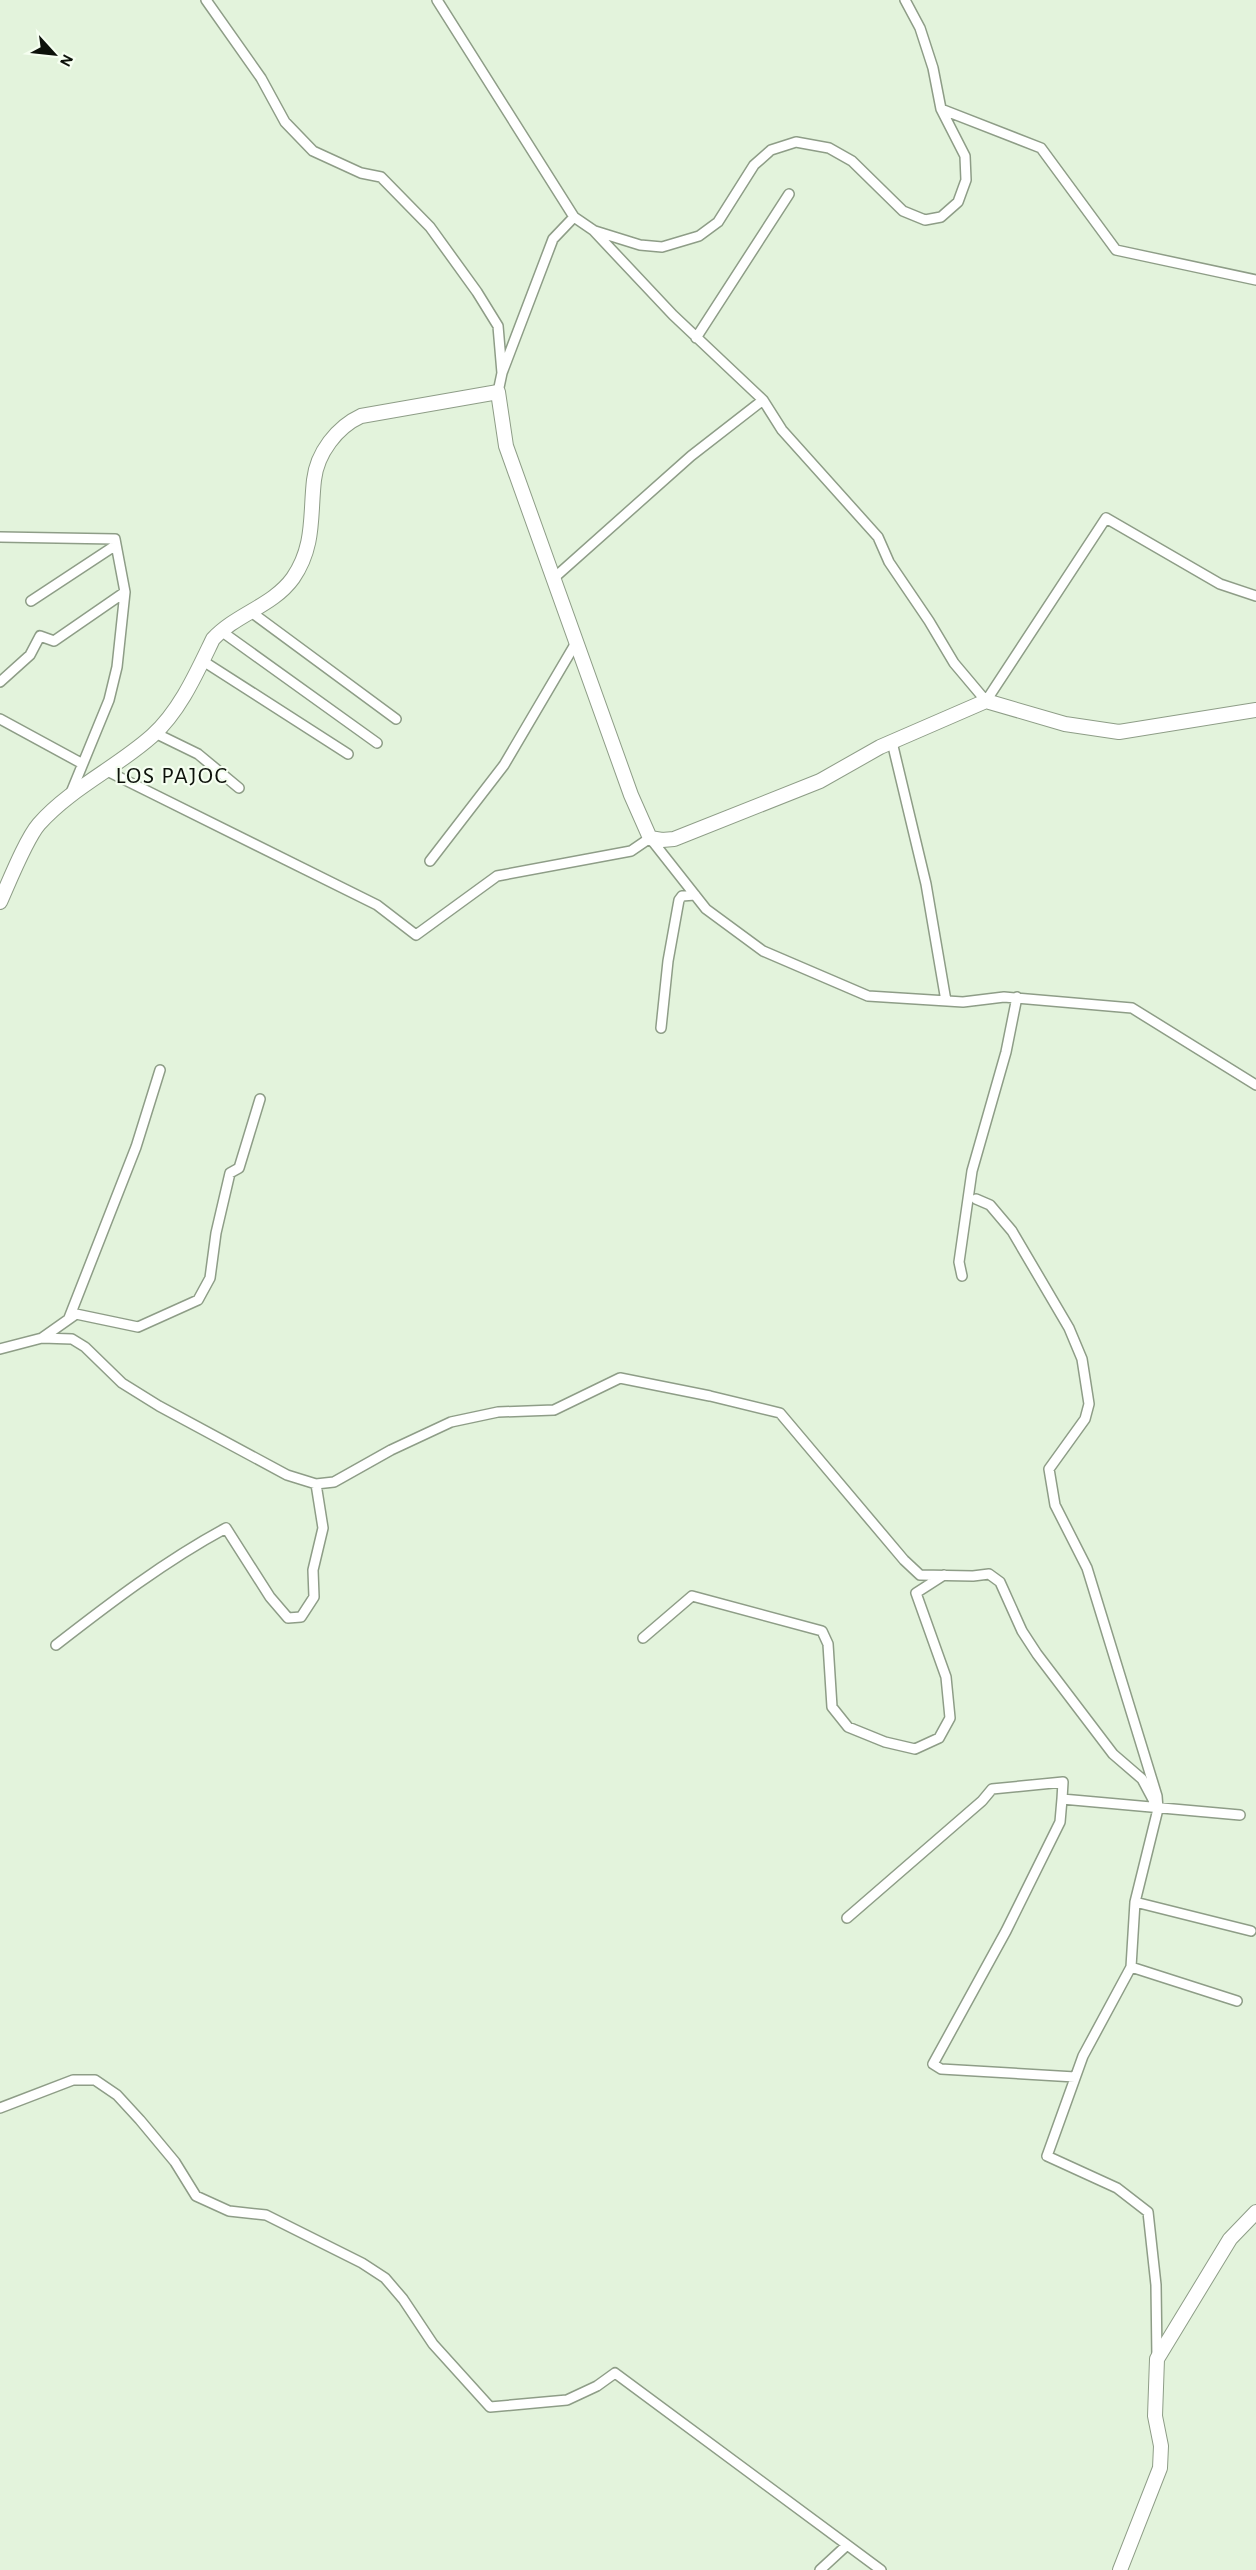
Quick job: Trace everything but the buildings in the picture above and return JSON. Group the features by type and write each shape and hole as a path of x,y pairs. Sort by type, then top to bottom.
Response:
{"street":[{"path":"206,0 261,78 285,122 313,151 362,173 381,177 430,227 498,326 502,373"},
{"path":"437,0 574,217 592,230 696,338 763,400 782,430 878,537 901,582 930,621 954,663 986,701 1065,724 1119,732 1256,710"},
{"path":"592,230 640,245 662,247 699,236 718,222 754,165 771,150 796,142 829,148 852,161 903,211 925,220 941,217 958,202 966,180 965,156 941,109 933,68 923,38 905,0"},
{"path":"941,109 1041,148 1116,250 1256,280"},
{"path":"696,338 789,194"},
{"path":"574,217 554,239 502,373 498,392 506,446 631,795 650,838 706,909 763,951 868,996 963,1002 1017,997 1132,1008 1256,1085"},
{"path":"0,902 38,825 69,796 107,771 155,733 177,706 203,662 213,639 221,631 272,598 293,578 305,553 313,525 314,478 330,441 347,423 361,416 498,392"},
{"path":"554,578 691,456 763,400"},
{"path":"107,771 376,905 416,935 497,876 631,851 650,838 674,839 820,782 892,742 986,701 1106,518 1220,584 1256,596"},
{"path":"0,537 115,539 125,592 117,667 109,700 69,796"},
{"path":"31,601 116,545"},
{"path":"0,682 30,655 40,636 54,641 125,592"},
{"path":"250,612 396,719"},
{"path":"221,631 377,743"},
{"path":"430,861 504,765 577,641"},
{"path":"203,662 348,754"},
{"path":"0,719 81,763"},
{"path":"155,733 198,754 239,788"},
{"path":"892,742 926,884 946,1001"},
{"path":"662,1028 668,961 679,900 682,896 695,895"},
{"path":"962,1276 959,1262 972,1171 1006,1052 1017,997"},
{"path":"69,1318 136,1147 160,1070"},
{"path":"42,1338 76,1314 138,1327 198,1300 210,1278 216,1233 230,1173 239,1168 260,1099"},
{"path":"976,1199 990,1205 1012,1231 1070,1328 1082,1359 1089,1404 1085,1419 1048,1469 1055,1505 1087,1568 1157,1796 1158,1809 1135,1902 1131,1967 1083,2056 1047,2156 1117,2188 1148,2212 1156,2285 1155,2416 1161,2446 1160,2468 1120,2570"},
{"path":"0,1348 42,1338 72,1339 85,1347 122,1383 159,1406 287,1475 316,1484 334,1482 391,1450 450,1422 498,1412 554,1410 584,1393 620,1378 780,1413 904,1560 920,1575 989,1574 999,1582 1022,1631 1037,1654 1113,1754 1142,1779 1158,1809"},
{"path":"56,1646 115,1599 183,1552 226,1528 270,1597 288,1618 302,1617 314,1597 313,1570 323,1528 316,1484"},
{"path":"643,1638 692,1596 822,1631 828,1644 832,1707 848,1727 885,1742 915,1749 939,1738 950,1718 946,1677 916,1593 945,1575"},
{"path":"847,1918 982,1801 992,1789 1063,1782 1060,1822 1001,1940 933,2064 941,2069 1075,2078"},
{"path":"1062,1799 1240,1815"},
{"path":"1135,1902 1251,1931"},
{"path":"1131,1967 1237,2001"},
{"path":"0,2108 73,2080 95,2080 117,2095 141,2120 175,2162 196,2196 229,2211 266,2215 362,2263 386,2278 433,2344 490,2407 567,2400 597,2386 615,2373 881,2570"},
{"path":"1157,2359 1230,2239 1256,2212"},
{"path":"820,2570 846,2546"}],"district":[{"name":"LOS PAJOC","path":"172,776"}]}
